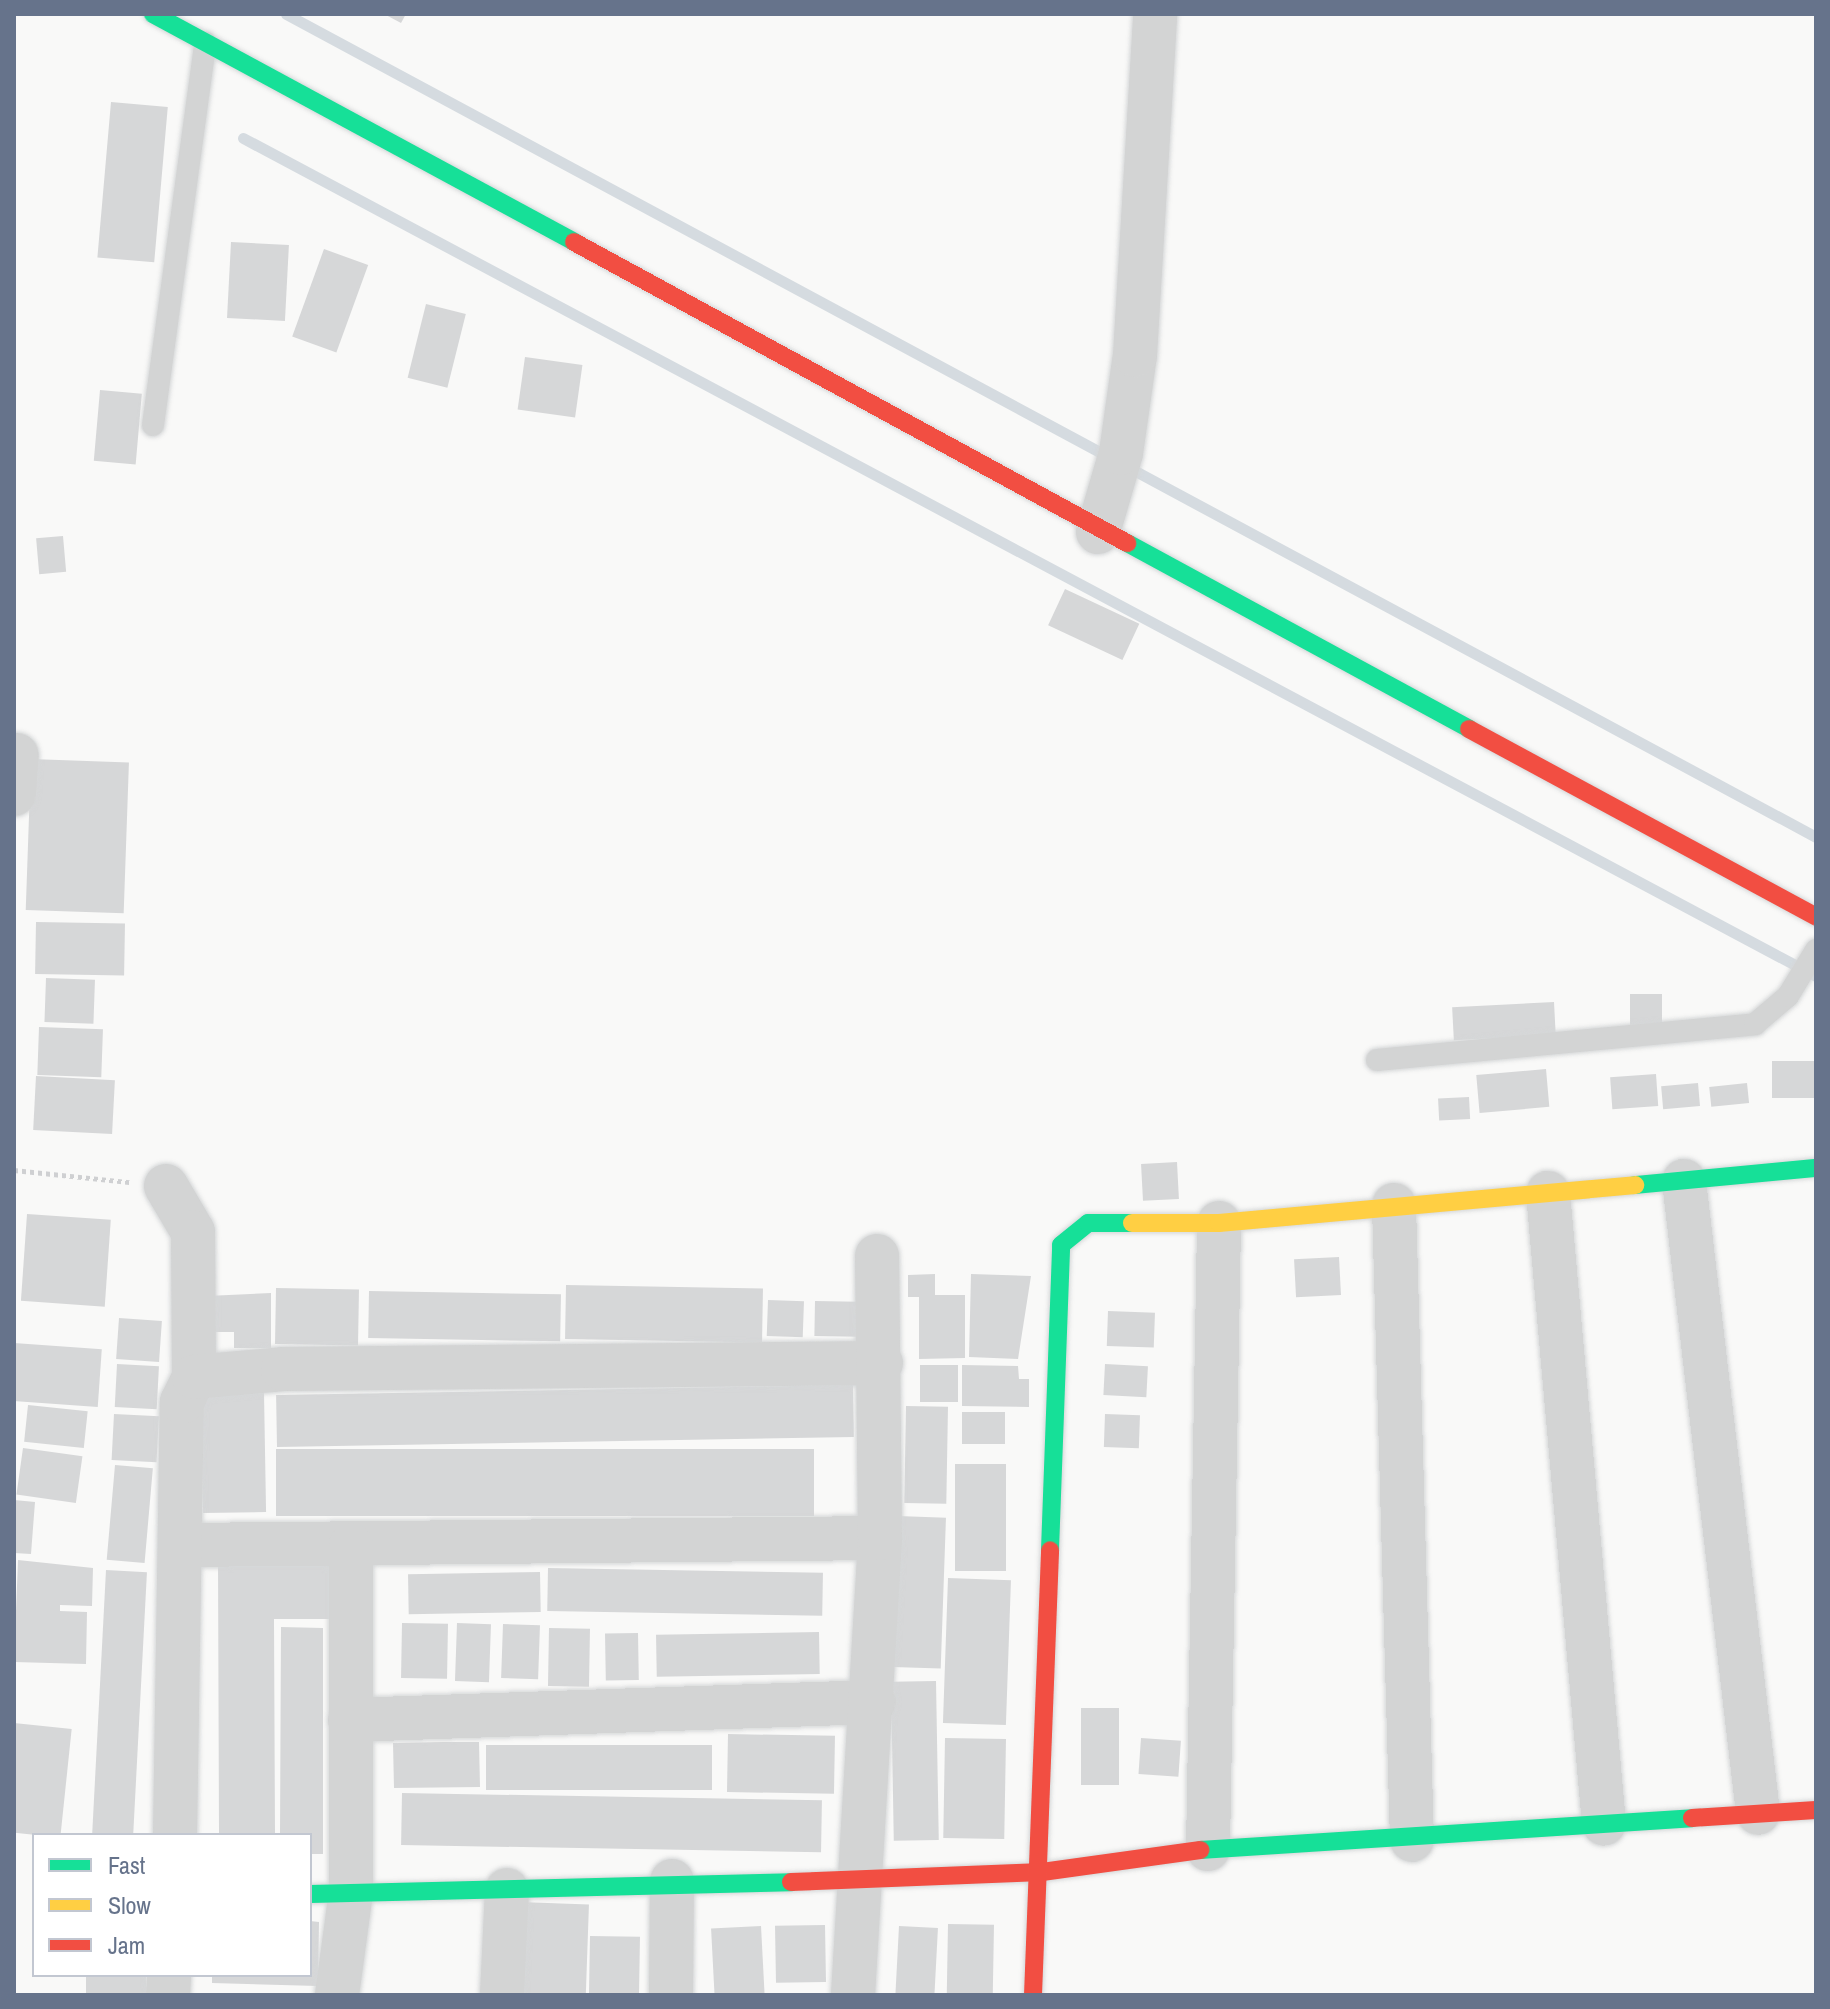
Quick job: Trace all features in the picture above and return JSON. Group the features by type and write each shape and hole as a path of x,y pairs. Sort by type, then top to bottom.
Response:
{"street":[{"path":"153,14 1104,513 1816,917"},
{"path":"1104,513 1121,453 1135,355 1155,14"},
{"path":"1033,1995 1042,1872 1061,1245 1088,1223 1219,1223 1816,1168"},
{"path":"1684,1181 1758,1813"},
{"path":"166,1186 193,1232 194,1377 182,1402 175,1833"},
{"path":"1548,1193 1604,1824"},
{"path":"1394,1205 1412,1840"},
{"path":"1208,1849 1219,1223"},
{"path":"853,1995 858,1882 874,1702 880,1538 881,1363 877,1256"},
{"path":"194,1377 238,1369 881,1363"},
{"path":"180,1545 880,1538"},
{"path":"337,1995 330,1892 350,1720 351,1545"},
{"path":"350,1720 874,1702"},
{"path":"330,1892 507,1890 672,1881 858,1882 1042,1872 1208,1849 1412,1840 1816,1810"},
{"path":"671,1995 672,1881"},
{"path":"502,1995 507,1890"}],"lane":[{"path":"153,425 205,43"},
{"path":"1377,1060 1755,1024 1788,996 1816,950"}],"path":[{"path":"14,1170 166,1186"}],"building":[{"path":"384,14 406,14 401,23"},
{"path":"111,102 168,107 154,262 97,257"},
{"path":"231,242 289,245 285,321 227,318"},
{"path":"324,249 368,265 336,352 292,336"},
{"path":"426,304 466,314 447,388 408,378"},
{"path":"525,357 582,365 575,418 518,409"},
{"path":"100,390 142,394 136,464 94,461"},
{"path":"63,536 66,572 39,574 36,538"},
{"path":"1065,589 1139,624 1122,660 1048,625"},
{"path":"31,759 129,762 124,913 26,910"},
{"path":"36,922 125,924 124,976 35,974"},
{"path":"46,978 95,980 93,1024 44,1022"},
{"path":"1630,994 1662,994 1662,1025 1630,1025"},
{"path":"1554,1002 1556,1035 1454,1040 1452,1007"},
{"path":"39,1027 103,1029 101,1077 37,1075"},
{"path":"1772,1061 1816,1061 1816,1098 1772,1098"},
{"path":"1546,1069 1549,1107 1480,1113 1476,1075"},
{"path":"1656,1074 1658,1106 1612,1109 1610,1077"},
{"path":"36,1076 115,1080 112,1134 33,1130"},
{"path":"1698,1083 1700,1106 1663,1109 1661,1086"},
{"path":"1747,1083 1749,1103 1711,1107 1709,1087"},
{"path":"1469,1097 1470,1119 1439,1121 1438,1099"},
{"path":"1177,1162 1179,1199 1143,1201 1141,1164"},
{"path":"27,1214 111,1220 105,1307 21,1301"},
{"path":"1339,1257 1341,1295 1296,1297 1294,1259"},
{"path":"935,1274 935,1295 965,1295 965,1358 919,1359 919,1297 908,1297 908,1275"},
{"path":"971,1274 1031,1276 1018,1359 969,1357"},
{"path":"566,1285 763,1288 762,1342 565,1339"},
{"path":"276,1288 359,1289 358,1345 275,1344"},
{"path":"369,1291 561,1294 560,1341 368,1338"},
{"path":"271,1293 271,1348 234,1348 234,1332 207,1332 207,1296"},
{"path":"768,1300 804,1301 803,1337 767,1336"},
{"path":"815,1301 858,1302 857,1337 814,1336"},
{"path":"1108,1311 1155,1313 1154,1348 1107,1346"},
{"path":"119,1318 162,1321 159,1362 116,1359"},
{"path":"14,1343 102,1349 98,1407 14,1401"},
{"path":"117,1364 159,1366 157,1409 115,1407"},
{"path":"1105,1364 1148,1366 1146,1397 1103,1395"},
{"path":"920,1365 958,1365 958,1402 920,1402"},
{"path":"962,1365 1018,1366 1019,1379 1029,1379 1029,1407 962,1406"},
{"path":"853,1385 854,1437 277,1447 276,1395"},
{"path":"264,1393 266,1512 203,1513 201,1394"},
{"path":"28,1405 88,1411 84,1448 24,1442"},
{"path":"906,1406 948,1407 946,1504 904,1503"},
{"path":"962,1412 1005,1412 1005,1444 962,1444"},
{"path":"114,1414 159,1416 157,1462 112,1460"},
{"path":"1105,1414 1140,1415 1139,1448 1104,1447"},
{"path":"23,1448 82,1456 76,1503 16,1495"},
{"path":"276,1449 814,1449 814,1516 276,1516"},
{"path":"955,1464 1006,1464 1006,1571 955,1571"},
{"path":"115,1465 153,1468 145,1563 107,1560"},
{"path":"14,1500 35,1502 31,1554 14,1553"},
{"path":"898,1516 946,1518 941,1669 893,1667"},
{"path":"18,1560 93,1568 92,1606 60,1605 60,1611 87,1612 86,1664 14,1662"},
{"path":"218,1562 334,1563 334,1619 274,1619 275,1833 219,1833"},
{"path":"548,1568 823,1573 822,1616 547,1611"},
{"path":"106,1570 147,1572 133,1833 92,1833"},
{"path":"540,1572 541,1612 409,1614 408,1574"},
{"path":"948,1578 1011,1580 1006,1725 943,1723"},
{"path":"402,1623 448,1624 447,1679 401,1678"},
{"path":"457,1623 491,1624 489,1682 455,1681"},
{"path":"503,1624 540,1625 538,1679 501,1678"},
{"path":"281,1627 323,1628 323,1854 312,1854 312,1833 280,1833"},
{"path":"549,1628 590,1629 589,1687 548,1686"},
{"path":"819,1632 820,1674 657,1677 656,1635"},
{"path":"638,1633 639,1680 606,1681 605,1634"},
{"path":"936,1681 939,1840 894,1841 891,1682"},
{"path":"1081,1708 1119,1708 1119,1785 1081,1785"},
{"path":"14,1723 72,1729 61,1833 14,1833"},
{"path":"728,1734 835,1736 834,1794 727,1792"},
{"path":"945,1738 1006,1739 1004,1839 943,1838"},
{"path":"1141,1738 1181,1741 1178,1777 1138,1774"},
{"path":"479,1742 480,1787 394,1788 393,1743"},
{"path":"486,1745 712,1745 712,1790 486,1790"},
{"path":"402,1793 822,1800 821,1852 401,1845"},
{"path":"520,1902 589,1904 586,1995 517,1995"},
{"path":"312,1921 319,1922 318,1986 212,1983 212,1977 312,1977"},
{"path":"948,1924 994,1925 993,1995 947,1995"},
{"path":"825,1925 826,1982 776,1983 775,1926"},
{"path":"761,1926 765,1995 715,1995 711,1929"},
{"path":"899,1926 938,1928 934,1995 895,1995"},
{"path":"590,1936 640,1937 639,1995 589,1995"},
{"path":"86,1977 146,1977 146,1995 86,1995"}],"waterway":[{"path":"286,14 1111,458"},
{"path":"243,138 1816,976"},
{"path":"1126,466 1816,837"}],"traffic: fast":[{"path":"153,14 574,242"},
{"path":"1127,543 1469,729"},
{"path":"1635,1185 1816,1168"},
{"path":"1050,1550 1061,1245 1088,1223 1132,1223"},
{"path":"1200,1850 1692,1818"},
{"path":"312,1894 791,1882"}],"traffic: slow":[{"path":"1132,1223 1219,1223 1635,1185"}],"traffic: jam":[{"path":"574,242 1127,543"},
{"path":"1469,729 1816,917"},
{"path":"1033,1995 1050,1550"},
{"path":"1692,1818 1816,1810"},
{"path":"791,1882 1042,1872 1200,1850"}]}
